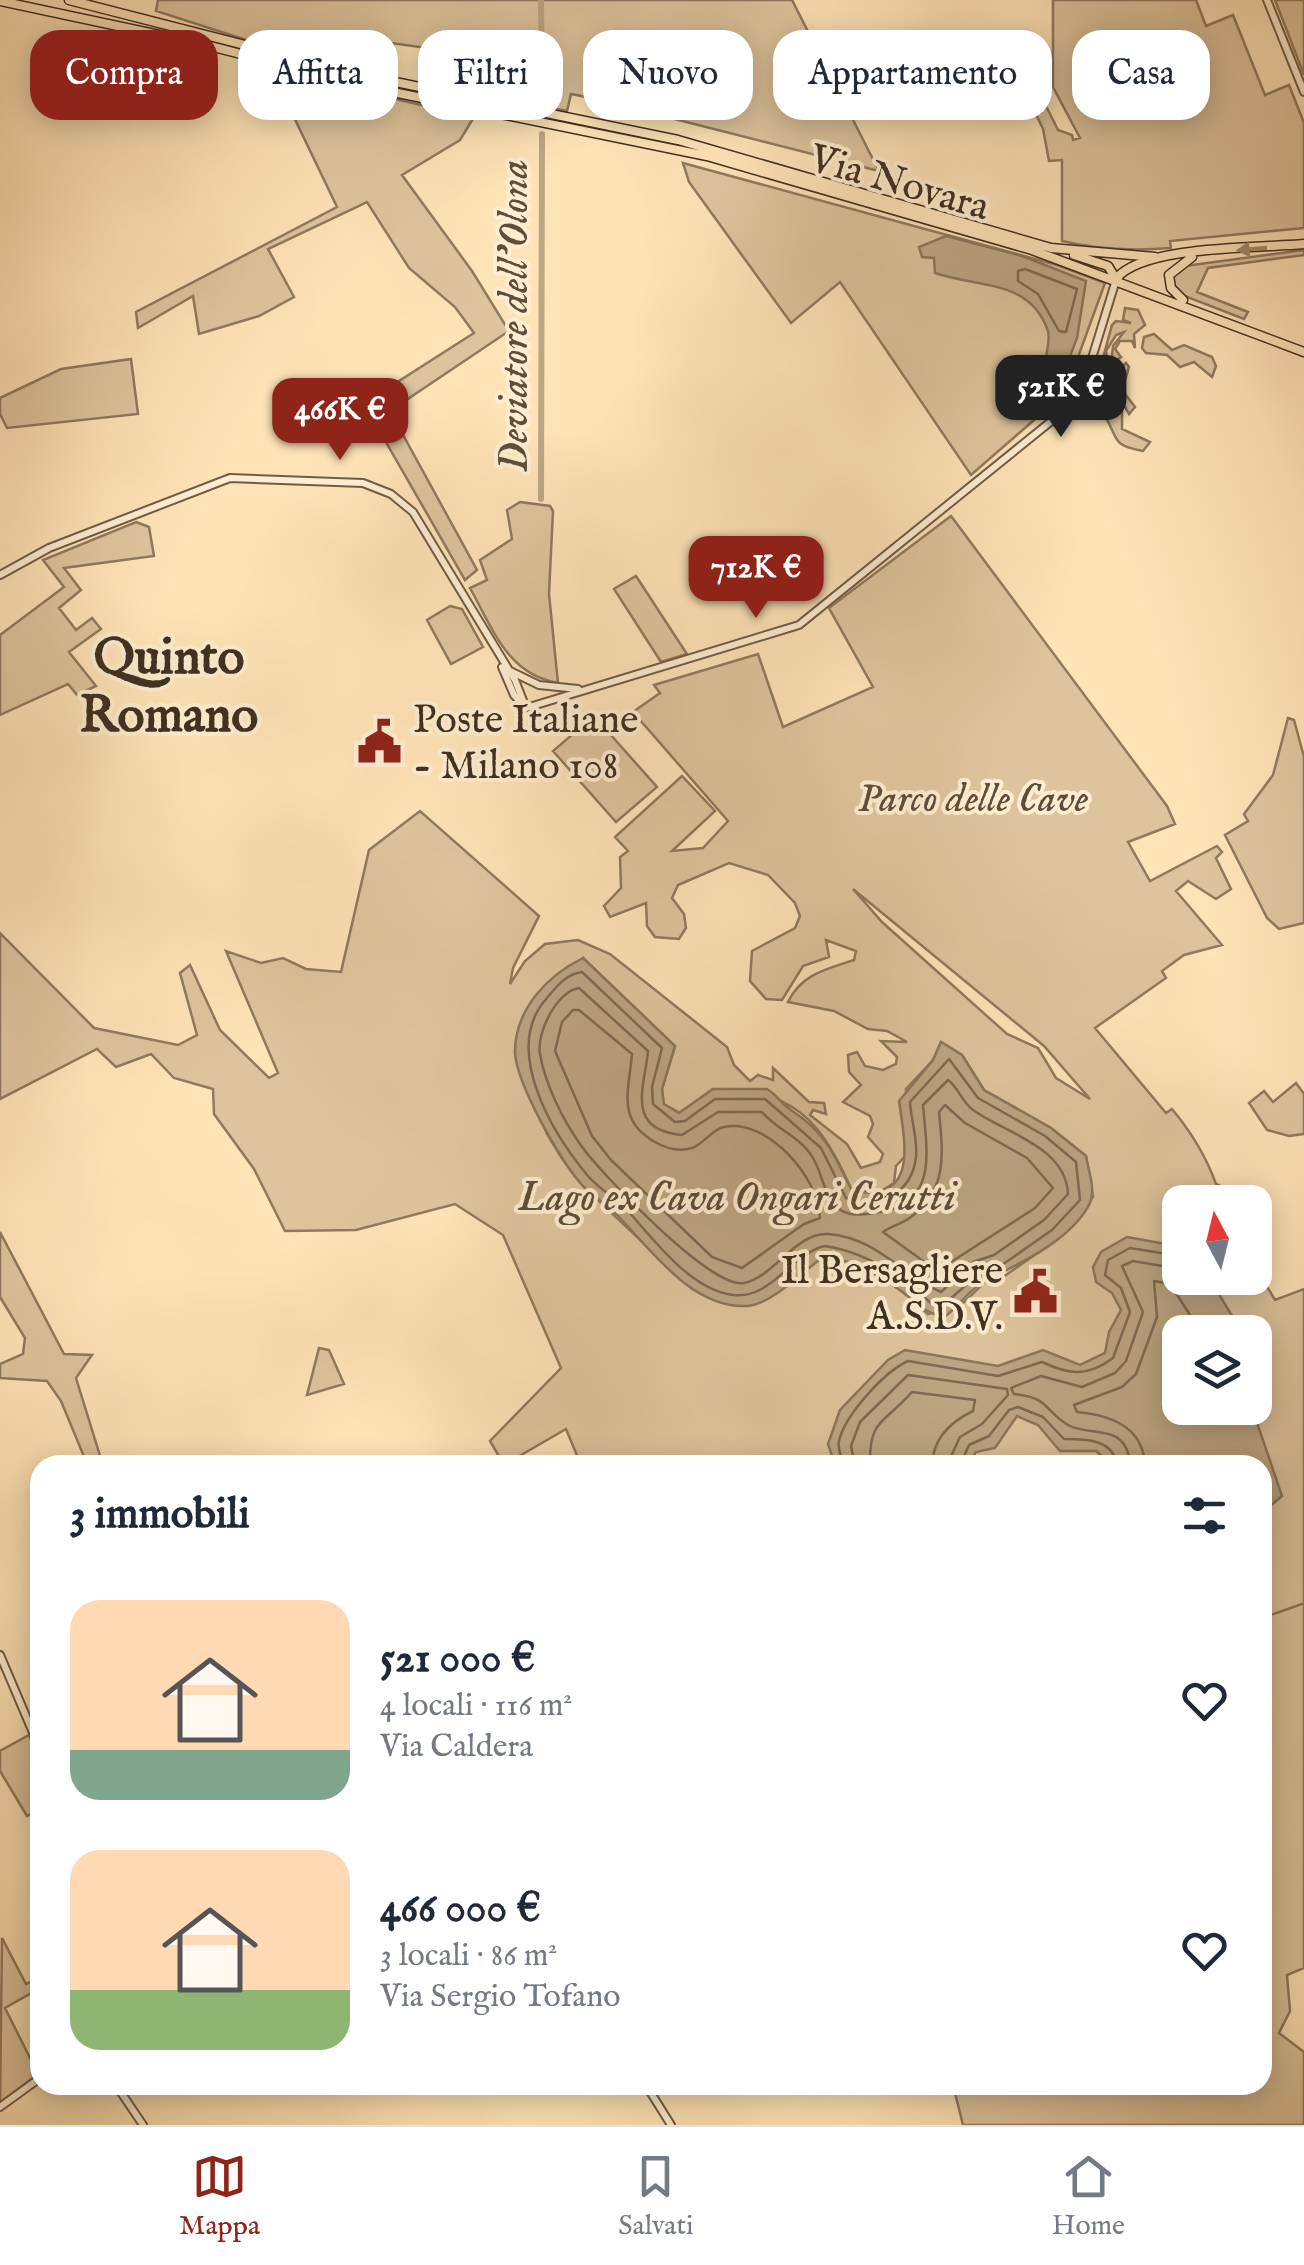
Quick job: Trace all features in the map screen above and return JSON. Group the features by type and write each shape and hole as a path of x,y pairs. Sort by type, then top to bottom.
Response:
{"main road":[{"name":"Via Novara","path":"69,0 366,76 678,140 1051,248 1155,257"},
{"name":"Via Novara","path":"0,1 96,20 378,89 691,152 1032,250 1304,352"},
{"path":"96,20 98,7"},
{"path":"1051,248 1108,266 1116,279 1128,266 1155,257 1304,244"},
{"path":"1201,253 1176,265 1168,281 1180,299 1210,314"}],"street":[{"path":"1267,0 1304,92"},
{"path":"526,708 799,625 1070,406 1084,384 1116,279"},
{"path":"0,575 39,552 238,477 346,481 379,488 413,512 526,708"},
{"path":"497,653 511,689 526,708"},
{"path":"508,671 547,687 591,689"},
{"path":"0,1655 30,1725"},
{"path":"0,2107 30,2085"},
{"path":"122,2095 140,2124"},
{"path":"652,2095 671,2125"}],"green space":[{"path":"158,0 792,0 807,30 773,30 773,120 853,120 879,171 679,120 753,120 753,30 583,30 583,96 571,94 567,111 563,110 563,30 418,30 418,47 398,44 398,30 238,30 238,37 156,11"},
{"path":"1053,0 1196,0 1206,26 1233,15 1265,95 1289,85 1304,123 1304,228 1170,241 1171,248 1157,249 1103,248 1062,241 1062,160 1049,161 1039,120 1052,118 1058,130 1072,135 1073,140 1080,138 1053,87"},
{"path":"1275,0 1304,0 1304,75 1301,67"},
{"path":"398,100 418,104 418,120 472,120 460,140 402,175 472,271 509,331 390,411 477,570 465,580 371,416 385,390 474,333 455,307 409,268 367,202 268,249 294,297 259,316 199,334 193,296 138,328 136,312 337,207 295,120 398,120"},
{"path":"683,163 1057,265 1105,283 1065,393 971,475 840,282 791,323 689,182"},
{"path":"1304,250 1304,255 1208,268 1197,292 1248,312 1244,319 1182,295 1173,285 1173,275 1185,266"},
{"path":"1125,308 1138,310 1145,325 1134,334 1135,348 1132,341 1120,341 1115,349 1121,357 1111,365 1113,346 1124,332 1116,335 1106,351 1108,367 1097,380 1112,325 1116,321 1131,323 1123,320"},
{"path":"1154,334 1172,350 1184,345 1212,357 1216,366 1212,377 1194,362 1180,367 1167,355 1146,353 1142,348 1144,337"},
{"path":"131,359 138,414 7,428 0,414 0,398 61,369"},
{"path":"1126,363 1129,367 1121,394 1115,394 1113,388 1106,391 1117,405 1117,397 1125,394 1135,407 1129,414 1125,407 1117,406 1122,412 1122,429 1150,442 1143,451 1121,444 1105,416 1110,410 1101,389"},
{"path":"520,502 550,506 553,511 549,594 558,683 541,678 514,660 470,588 487,580 480,560 512,539 507,510"},
{"name":"Parco delle Cave","path":"951,516 1167,806 1175,824 1128,842 1150,881 1217,846 1222,852 1216,858 1231,889 1216,899 1188,881 1176,891 1222,945 1184,955 1162,971 1166,978 1095,1028 1166,1113 1172,1109 1203,1154 1218,1185 1162,1185 1162,1295 1272,1295 1275,1300 1304,1289 1304,1968 1287,1975 1290,2011 1279,2033 1304,2052 1304,2125 963,2125 956,2095 1272,2095 1272,1455 577,1455 566,1429 521,1455 498,1455 490,1441 561,1368 503,1235 455,1204 356,1230 285,1231 254,1169 214,1114 213,1089 174,1078 151,1054 116,1067 97,1049 0,1099 0,933 94,1028 178,1045 197,1035 180,973 190,965 220,1030 269,1078 278,1073 226,951 261,963 283,958 306,969 341,972 369,850 420,811 539,916 513,968 510,984 525,961 545,944 578,940 610,954 727,1047 734,1065 750,1081 758,1075 773,1080 773,1068 809,1102 824,1103 826,1114 813,1110 810,1115 847,1144 861,1168 880,1162 883,1154 868,1137 873,1124 870,1116 843,1102 861,1085 849,1072 848,1055 857,1052 865,1066 883,1070 896,1064 897,1057 881,1041 907,1042 887,1031 868,1029 834,1011 788,1002 807,979 854,960 856,951 826,940 829,957 803,966 782,1000 766,999 750,981 752,951 795,928 800,916 795,903 768,875 729,863 678,885 672,898 684,914 686,928 679,939 655,937 647,926 646,903 610,917 604,906 621,888 620,857 628,851 615,837 682,776 715,811 672,851 703,848 728,821 633,712 660,693 654,685 758,654 783,727 873,687 829,608","holes":["853,889 1044,1046 1090,1099 1056,1078 1038,1048 1007,1034 882,922","583,958 675,1046 662,1089 663,1104 680,1113 713,1089 741,1091 785,1103 816,1127 852,1191 881,1191 894,1183 896,1166 907,1154 906,1089 933,1060 941,1042 962,1055 984,1090 1051,1128 1086,1156 1093,1197 1059,1238 1003,1277 987,1280 960,1306 928,1314 880,1277 823,1256 781,1287 692,1289 583,1186 561,1157 547,1134 515,1053"]},
{"path":"136,522 149,527 154,556 64,568 81,590 59,608 76,630 92,618 101,629 69,652 96,686 77,695 68,684 0,715 0,635 64,587 43,560"},
{"path":"636,576 687,654 661,662 614,589"},
{"path":"450,606 462,609 483,647 451,664 427,620"},
{"path":"594,716 657,787 616,822 553,751"},
{"path":"1288,718 1294,720 1304,757 1304,923 1279,929 1267,918 1225,835 1248,821 1244,814 1273,775"},
{"path":"1296,1083 1304,1094 1304,1134 1289,1136 1267,1130 1249,1103 1264,1091 1273,1102"},
{"path":"0,1232 64,1354 92,1355 76,1378 100,1455 83,1455 61,1401 47,1381 0,1378 0,1364 23,1354 25,1338 0,1297"},
{"path":"319,1348 329,1350 344,1384 307,1395"},
{"path":"29,1735 27,1816 0,1771 0,1751"},
{"path":"2,1938 26,1984 30,1982 30,1994 5,2008 30,2058 30,2080 0,2103"}],"water":[{"path":"946,236 1022,256 1086,281 1077,338 1060,382 1045,370 1048,331 1029,302 1001,288 935,273 934,258 922,257 919,247"},
{"name":"Lago ex Cava Ongari Cerutti","path":"583,958 675,1046 662,1089 664,1104 679,1113 713,1089 767,1089 821,1136 852,1191 874,1192 888,1188 898,1179 904,1151 899,1101 933,1060 941,1042 962,1055 984,1090 1051,1128 1086,1156 1092,1186 1090,1203 1058,1239 979,1284 944,1317 924,1309 871,1272 824,1256 757,1304 727,1304 709,1298 676,1276 584,1187 553,1143 523,1083 515,1052 516,1036 527,1008 546,984"},
{"path":"1127,1237 1162,1243 1162,1295 1219,1295 1232,1315 1162,1315 1162,1425 1258,1425 1268,1455 1101,1455 1096,1451 1060,1451 1038,1425 1017,1416 995,1448 974,1455 832,1455 828,1444 840,1410 888,1360 905,1350 998,1366 1043,1350 1080,1365 1105,1353 1109,1332 1121,1310 1112,1293 1096,1282 1093,1267 1101,1252"},
{"path":"1272,1467 1282,1496 1272,1504"}],"waterway":[{"name":"Deviatore dell'Olona","path":"541,0 541,30"},
{"name":"Deviatore dell'Olona","path":"541,499 542,134"},
{"path":"1272,1614 1302,1604"}],"place":[{"name":"Poste Italiane - Milano 108","path":"380,741"},
{"name":"Il Bersagliere A.S.D.V.","path":"1036,1292"}],"district":[{"name":"Quinto Romano","path":"169,684"}]}
